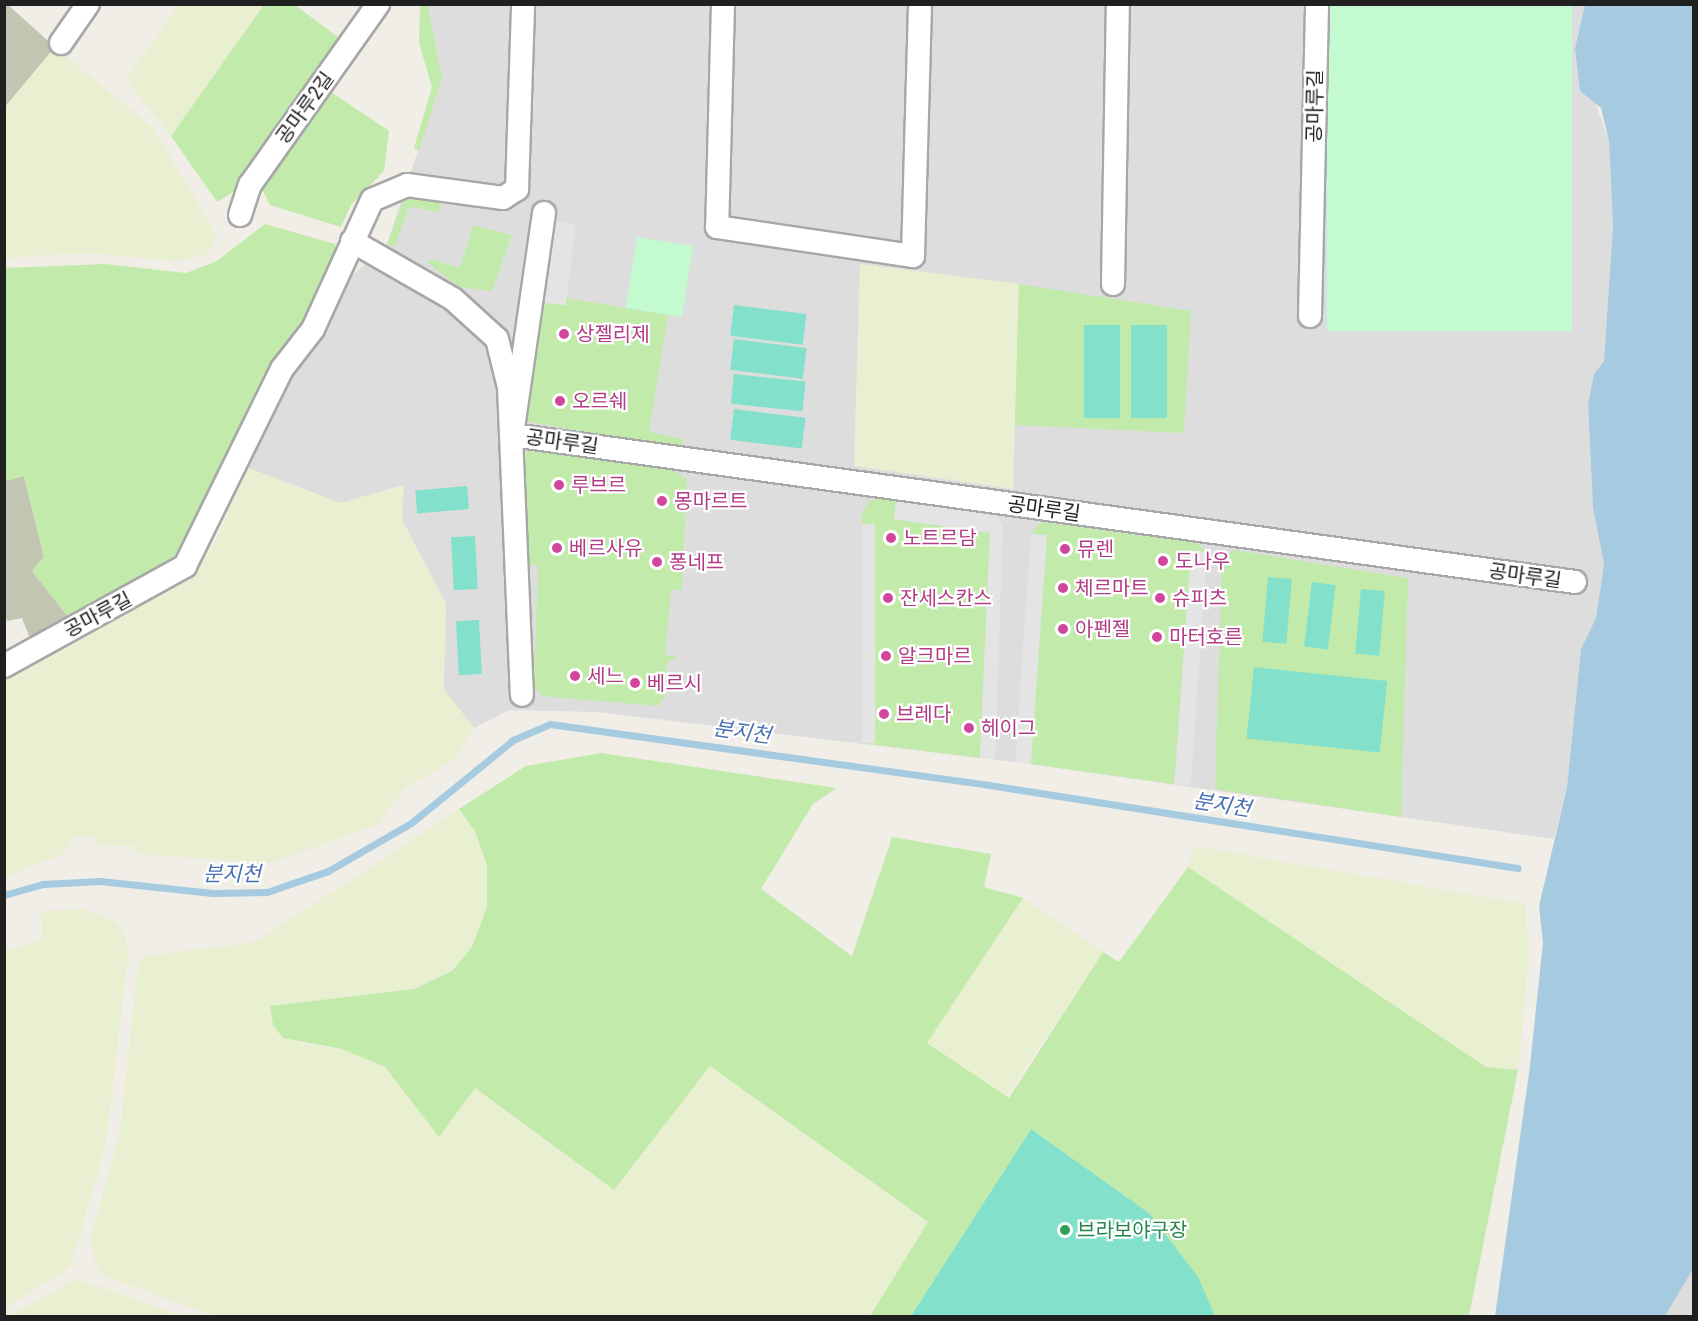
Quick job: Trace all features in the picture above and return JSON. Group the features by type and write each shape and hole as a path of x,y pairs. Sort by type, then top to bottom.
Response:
{"street":[{"path":"62,43 88,4"},
{"name":"공마루2길","path":"240,215 250,185 378,4"},
{"name":"공마루길","path":"4,666 185,566 282,369 313,329 372,200 395,187 504,198 517,189 523,4"},
{"path":"723,4 717,227 914,256 921,4"},
{"path":"1113,284 1118,4"},
{"name":"공마루길","path":"1310,316 1317,4"},
{"name":"공마루길","path":"512,435 544,213"},
{"name":"공마루길","path":"352,241 453,299 486,325 504,359 512,435 522,695"},
{"name":"공마루길","path":"512,435 1575,582"}],"shaded area":[{"path":"7,4 55,47 5,107 4,5"},
{"path":"179,5 264,5 171,136 126,79"},
{"path":"428,5 1585,5 1575,47 1609,141 1613,226 1604,361 1594,374 1588,404 1593,508 1604,564 1596,618 1581,649 1567,787 1554,839 1030,764 597,712 509,710 474,728 443,689 446,604 402,520 403,485 341,503 248,468 293,372 314,348 350,278 387,244 442,78"},
{"path":"55,47 153,128 212,227 216,238 206,255 177,261 86,253 5,258 5,107"},
{"path":"552,221 576,224 566,305 542,302"},
{"path":"860,264 1019,284 1013,489 854,466"},
{"path":"248,468 341,503 404,485 402,520 446,604 444,689 474,728 455,759 404,789 377,825 270,863 135,854 134,846 97,845 97,837 76,836 61,855 5,877 5,676 68,647 187,578 217,539"},
{"path":"24,476 44,557 32,571 69,618 31,641 22,618 7,621 5,613 4,481"},
{"path":"896,501 994,514 1003,524 995,760 980,758 990,533 894,519"},
{"path":"862,524 875,524 875,743 862,743"},
{"path":"1031,534 1047,535 1031,764 1015,762"},
{"path":"1191,551 1207,552 1191,786 1175,784"},
{"path":"459,809 475,831 487,866 487,907 472,947 452,971 414,989 270,1006 273,1025 302,1044 342,1049 385,1067 414,1106 475,1088 613,1190 710,1066 928,1222 870,1316 215,1316 106,1277 96,1266 90,1240 120,1132 138,966 145,956 256,942"},
{"path":"1195,846 1525,904 1529,955 1518,1070 1486,1067 1188,867"},
{"path":"1023,898 1103,952 1006,1096 926,1042"},
{"path":"82,909 114,921 125,934 128,955 106,1143 70,1267 5,1309 5,950 42,941 41,911"},
{"path":"1693,1269 1693,1316 1665,1316 1683,1280"},
{"path":"75,1280 87,1282 182,1316 9,1316"}],"green space":[{"path":"264,5 295,5 343,41 235,191 217,202 171,136"},
{"path":"420,5 428,5 442,78 419,151 414,148 432,87 419,43"},
{"path":"1327,5 1572,5 1572,331 1327,331"},
{"path":"331,92 389,131 384,171 351,205 341,227 270,205 261,187"},
{"path":"405,196 441,203 439,212 409,207 394,247 387,244"},
{"path":"265,224 335,244 337,251 305,325 169,565 69,618 32,571 44,557 24,476 5,481 4,268 105,264 186,273 217,261"},
{"path":"473,225 512,235 492,291 459,287 428,263 430,259 460,268"},
{"path":"637,237 693,246 682,317 626,308"},
{"path":"1019,284 1191,311 1184,433 1015,425"},
{"path":"566,298 668,315 649,432 683,439 682,449 524,421 541,302 565,305"},
{"path":"734,305 806,314 803,345 730,336"},
{"path":"1084,325 1120,325 1120,418 1084,418"},
{"path":"1131,325 1167,325 1167,418 1131,418"},
{"path":"734,339 806,348 803,379 730,370"},
{"path":"734,374 806,382 802,411 731,404"},
{"path":"734,409 805,418 802,449 730,440"},
{"path":"530,450 669,468 687,479 682,590 671,589 665,655 677,656 667,663 665,697 658,706 542,696 534,687 538,566 525,564 522,456"},
{"path":"467,486 469,509 417,513 415,491"},
{"path":"882,499 896,501 894,519 990,532 980,758 869,744 875,524 862,524 862,514 869,501"},
{"path":"1041,522 1197,543 1207,552 1191,551 1174,784 1030,764 1047,536 1031,534"},
{"path":"475,536 478,589 454,590 451,537"},
{"path":"1234,550 1408,578 1401,817 1215,789 1222,561"},
{"path":"1268,577 1292,579 1286,644 1262,642"},
{"path":"1312,582 1336,585 1328,649 1304,647"},
{"path":"1361,589 1385,591 1379,656 1355,654"},
{"path":"479,620 482,674 459,675 456,621"},
{"path":"1254,667 1387,681 1380,753 1246,739"},
{"path":"601,753 837,788 813,804 761,889 852,956 892,837 991,854 984,887 1023,898 927,1043 1009,1098 1103,952 1119,962 1188,867 1486,1067 1518,1070 1469,1316 1215,1316 1149,1213 1031,1129 911,1316 870,1316 928,1222 710,1066 614,1190 475,1088 439,1137 385,1067 342,1049 283,1038 273,1025 270,1006 414,989 452,971 472,947 487,907 487,866 475,831 459,809 526,766"},
{"name":"브라보야구장","path":"1031,1129 1149,1213 1198,1277 1215,1316 911,1316"}],"water":[{"path":"1585,5 1693,5 1693,1269 1665,1316 1495,1316 1530,1066 1543,942 1539,906 1567,787 1581,649 1596,618 1604,564 1593,508 1588,404 1594,374 1604,361 1613,226 1609,141 1601,108 1580,91 1575,48"}],"waterway":[{"name":"분지천","path":"4,895 43,884 100,881 212,893 267,892 328,871 411,823 513,740 550,724 989,785 1518,868"}],"place":[{"name":"상젤리제","path":"564,334"},
{"name":"오르쉐","path":"560,401"},
{"name":"루브르","path":"559,485"},
{"name":"몽마르트","path":"662,501"},
{"name":"노트르담","path":"891,538"},
{"name":"베르사유","path":"557,548"},
{"name":"뮤렌","path":"1065,549"},
{"name":"도나우","path":"1163,561"},
{"name":"퐁네프","path":"657,562"},
{"name":"체르마트","path":"1063,588"},
{"name":"잔세스칸스","path":"888,598"},
{"name":"슈피츠","path":"1160,598"},
{"name":"아펜젤","path":"1063,629"},
{"name":"마터호른","path":"1157,637"},
{"name":"알크마르","path":"886,656"},
{"name":"세느","path":"575,676"},
{"name":"베르시","path":"635,683"},
{"name":"브레다","path":"884,714"},
{"name":"헤이그","path":"969,728"},
{"name":"브라보야구장","path":"1065,1230"}]}
